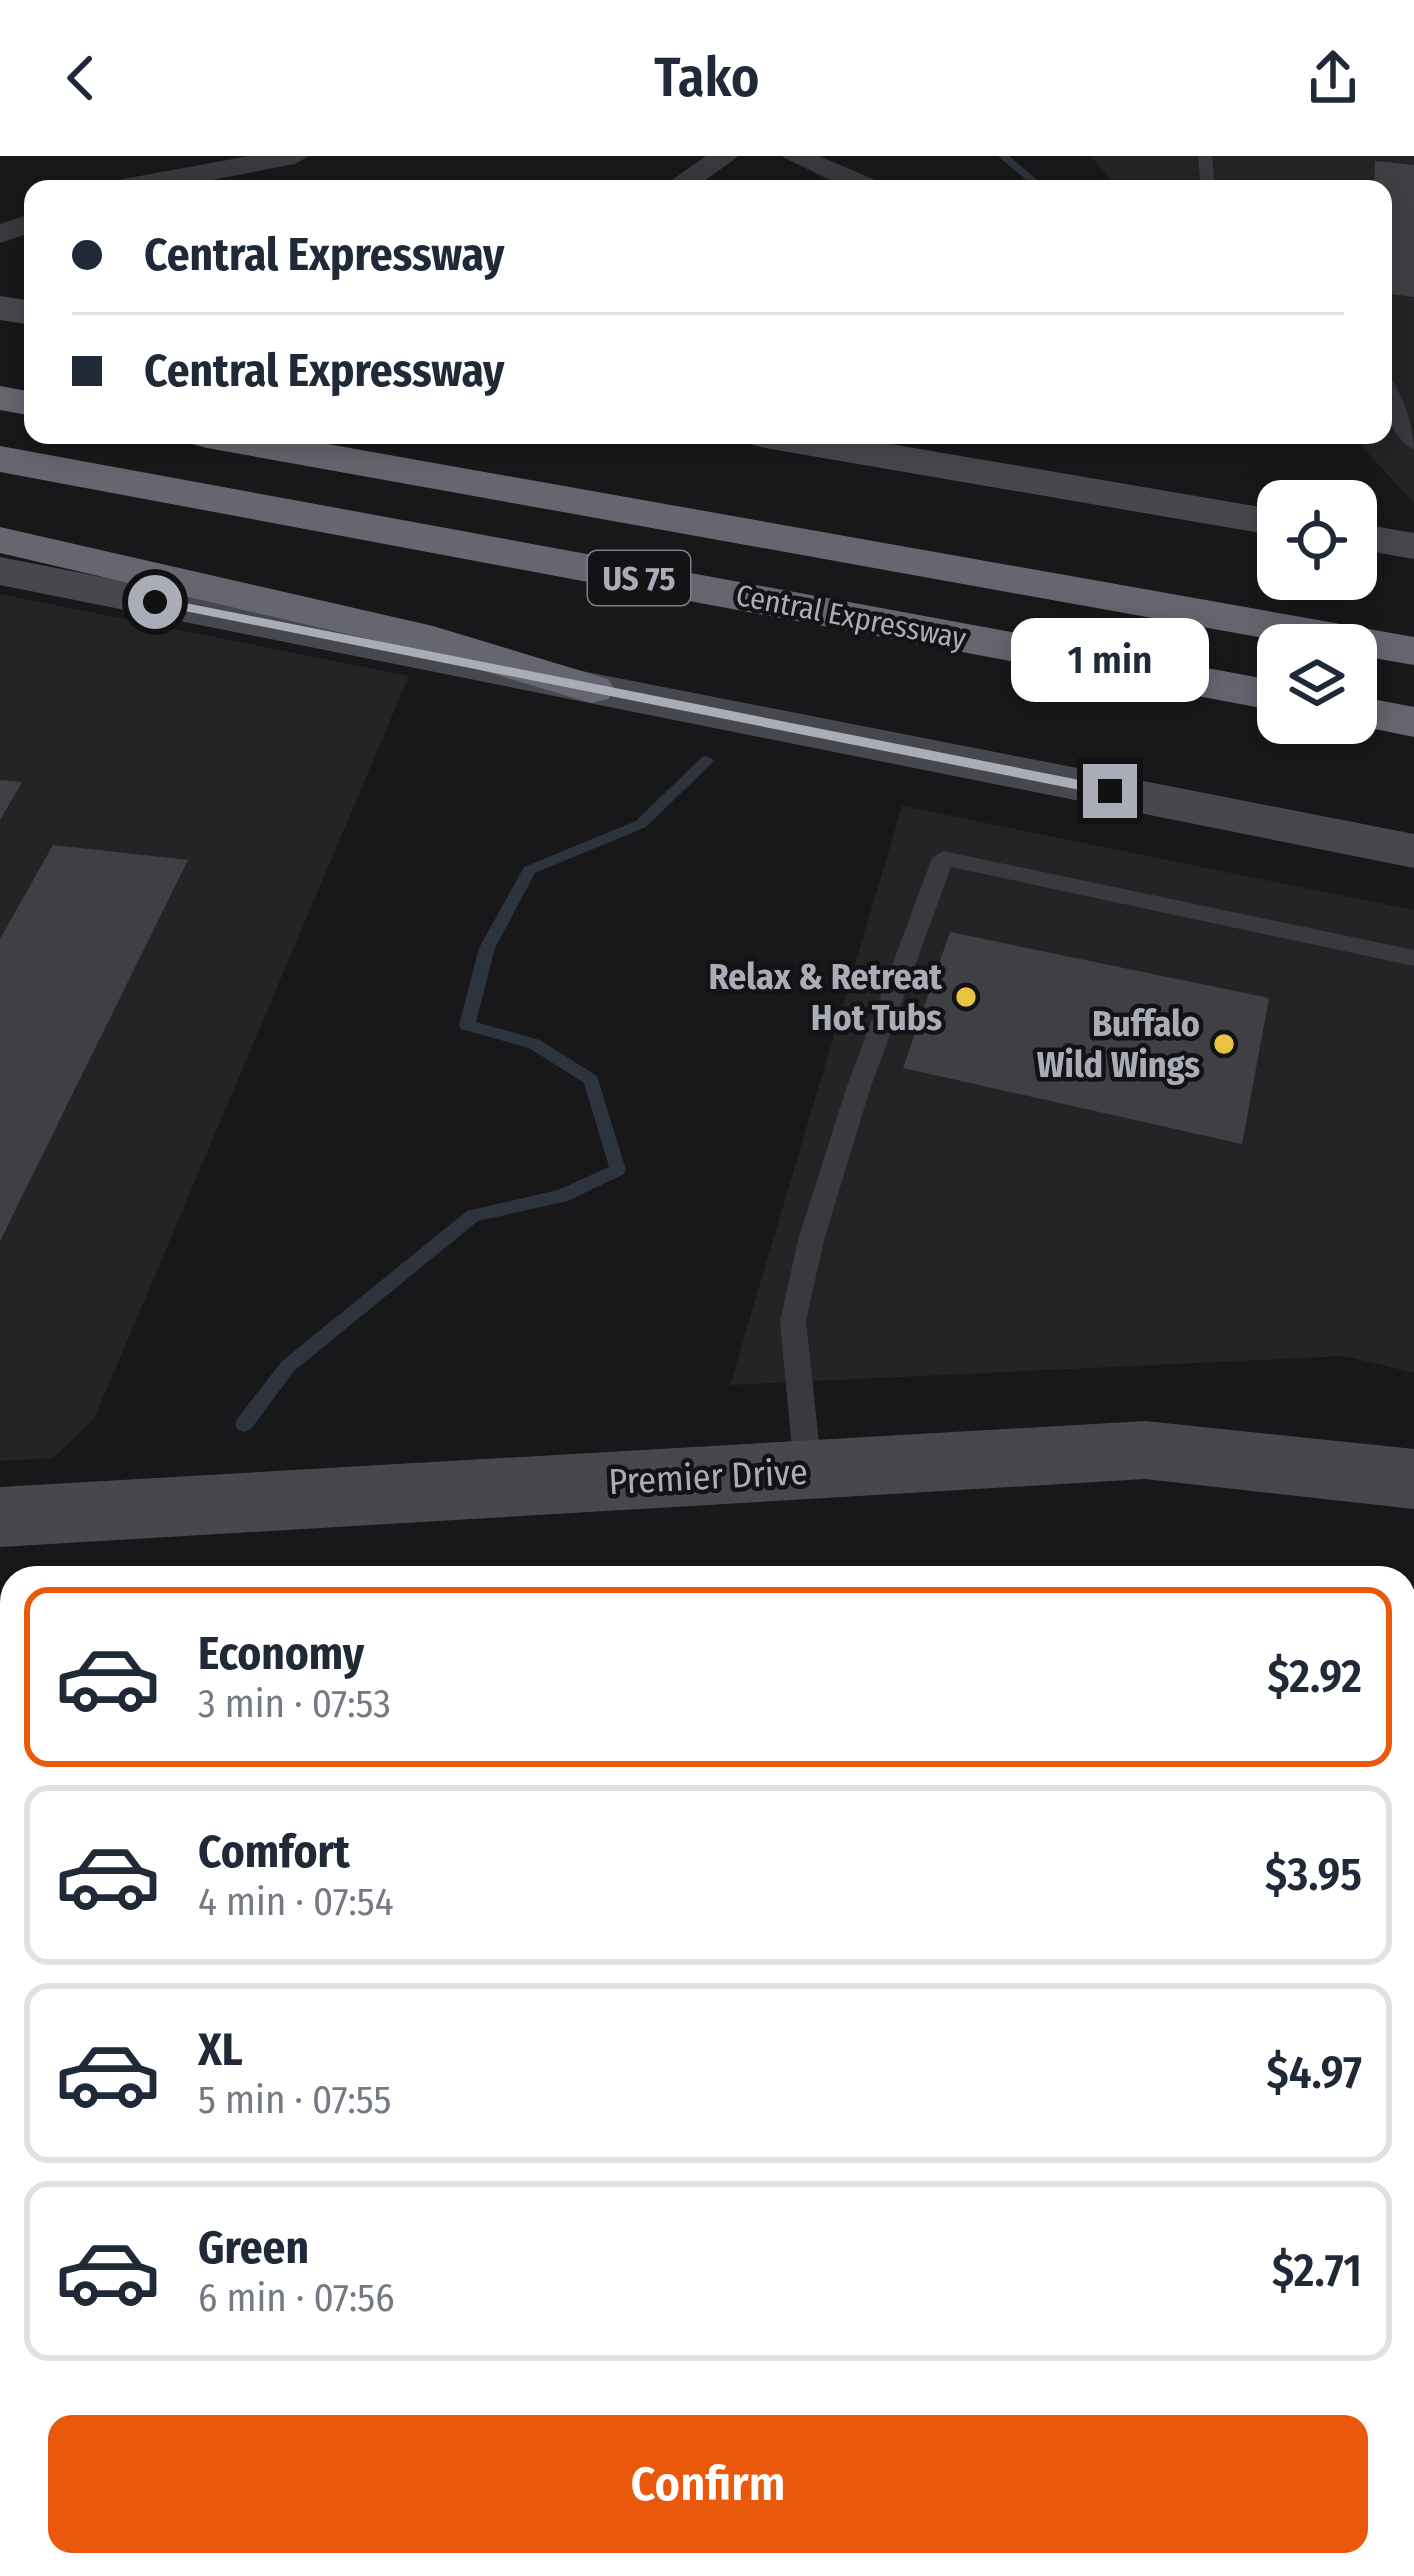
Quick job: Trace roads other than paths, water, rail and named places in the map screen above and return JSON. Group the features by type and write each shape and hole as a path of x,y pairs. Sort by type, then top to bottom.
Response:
{"highway":[{"name":"Central Expressway","path":"257,444 1414,651"},
{"name":"Central Expressway","path":"0,459 1257,692"},
{"path":"0,540 416,636 591,689"},
{"path":"1377,715 1414,722"}],"main road":[{"path":"817,444 1257,519"},
{"path":"1377,540 1414,546"},
{"path":"0,571 1414,851"},
{"name":"Premier Drive","path":"0,1517 1145,1450 1414,1479"}],"street":[{"path":"166,180 295,156"},
{"path":"687,180 725,156"},
{"path":"795,156 851,180"}],"lane":[{"path":"1392,405 1394,420 1414,445"},
{"path":"808,1470 795,1309 811,1240 858,1089 943,858 1414,958"}],"waterway":[{"path":"1003,156 1032,180"},
{"path":"244,1424 288,1366 473,1216 562,1196 618,1170 591,1080 534,1044 467,1025 487,948 529,870 641,824 707,760"}],"place":[{"name":"Relax & Retreat Hot Tubs","path":"966,997"},
{"name":"Buffalo Wild Wings","path":"1224,1044"}]}
